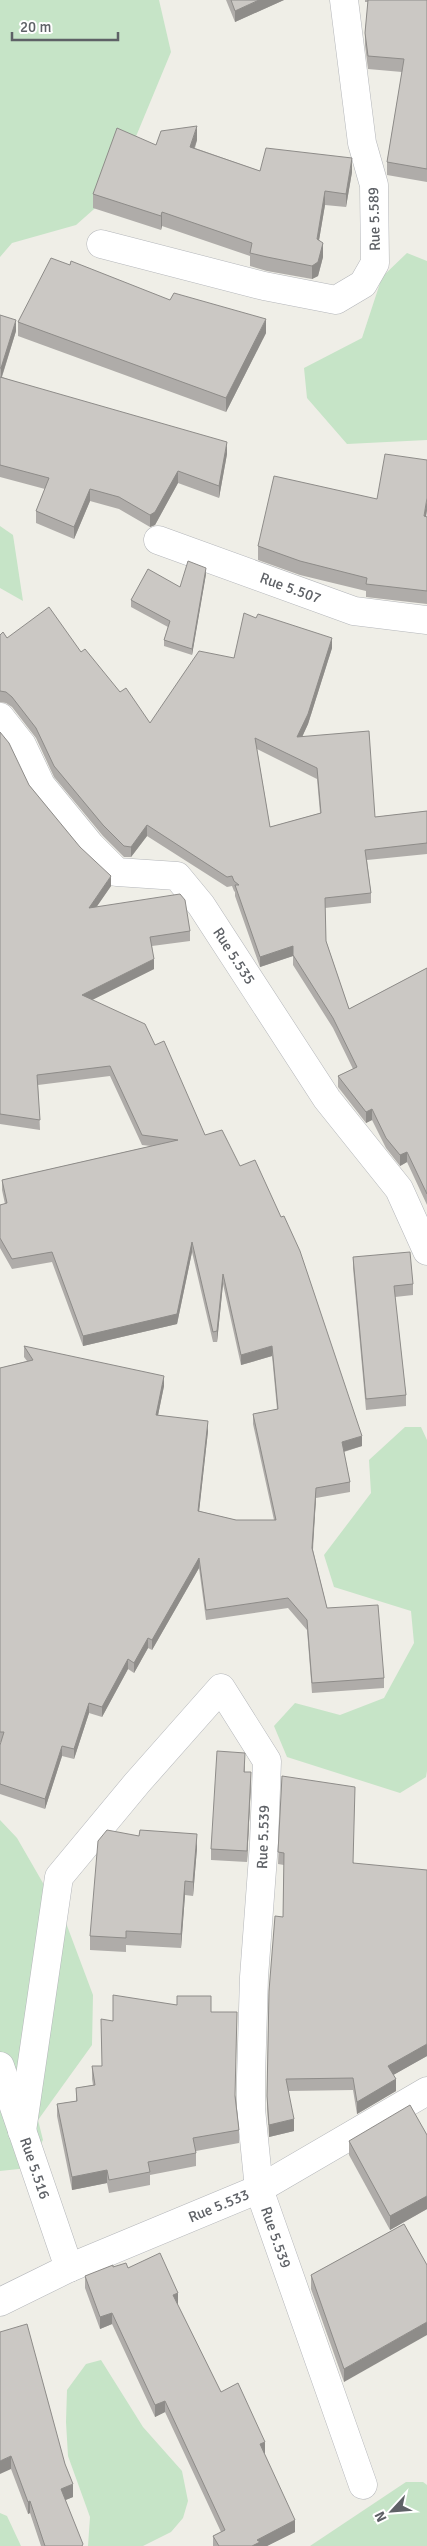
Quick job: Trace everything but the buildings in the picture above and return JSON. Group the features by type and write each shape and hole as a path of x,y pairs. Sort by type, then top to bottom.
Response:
{"street":[{"name":"Rue 5.589","path":"101,244 264,286 336,300 363,284 375,263 374,185 362,143 344,0"},
{"name":"Rue 5.507","path":"158,540 354,611 427,620"},
{"name":"Rue 5.535","path":"0,717 22,745 41,785 90,846 117,872 177,876 201,905 327,1099 399,1189 427,1251"},
{"name":"Rue 5.539","path":"22,2131 59,1877 137,1783 221,1688 267,1761 250,2078 258,2189 363,2485"},
{"name":"Rue 5.516","path":"0,2066 69,2268"},
{"name":"Rue 5.533","path":"0,2302 69,2268 258,2189 427,2091"}],"green space":[{"path":"0,0 159,0 171,52 120,175 102,202 76,225 12,243 0,257"},
{"path":"407,253 427,261 427,440 347,444 307,398 304,368 362,338 382,277"},
{"path":"0,526 13,535 23,601 0,588"},
{"path":"405,1427 421,1427 427,1440 427,1771 426,1777 400,1793 287,1757 274,1726 295,1703 340,1715 384,1698 414,1643 411,1611 334,1587 324,1555 371,1493 369,1460"},
{"path":"0,1820 17,1838 66,1923 93,1995 92,2045 38,2120 43,2140 28,2168 0,2171"},
{"path":"101,2360 143,2427 182,2471 188,2501 183,2518 171,2532 143,2546 88,2546 90,2517 68,2456 67,2390 86,2364"},
{"path":"406,2482 423,2482 427,2485 427,2546 310,2546"},
{"path":"0,2513 7,2516 21,2546 0,2546"}]}
